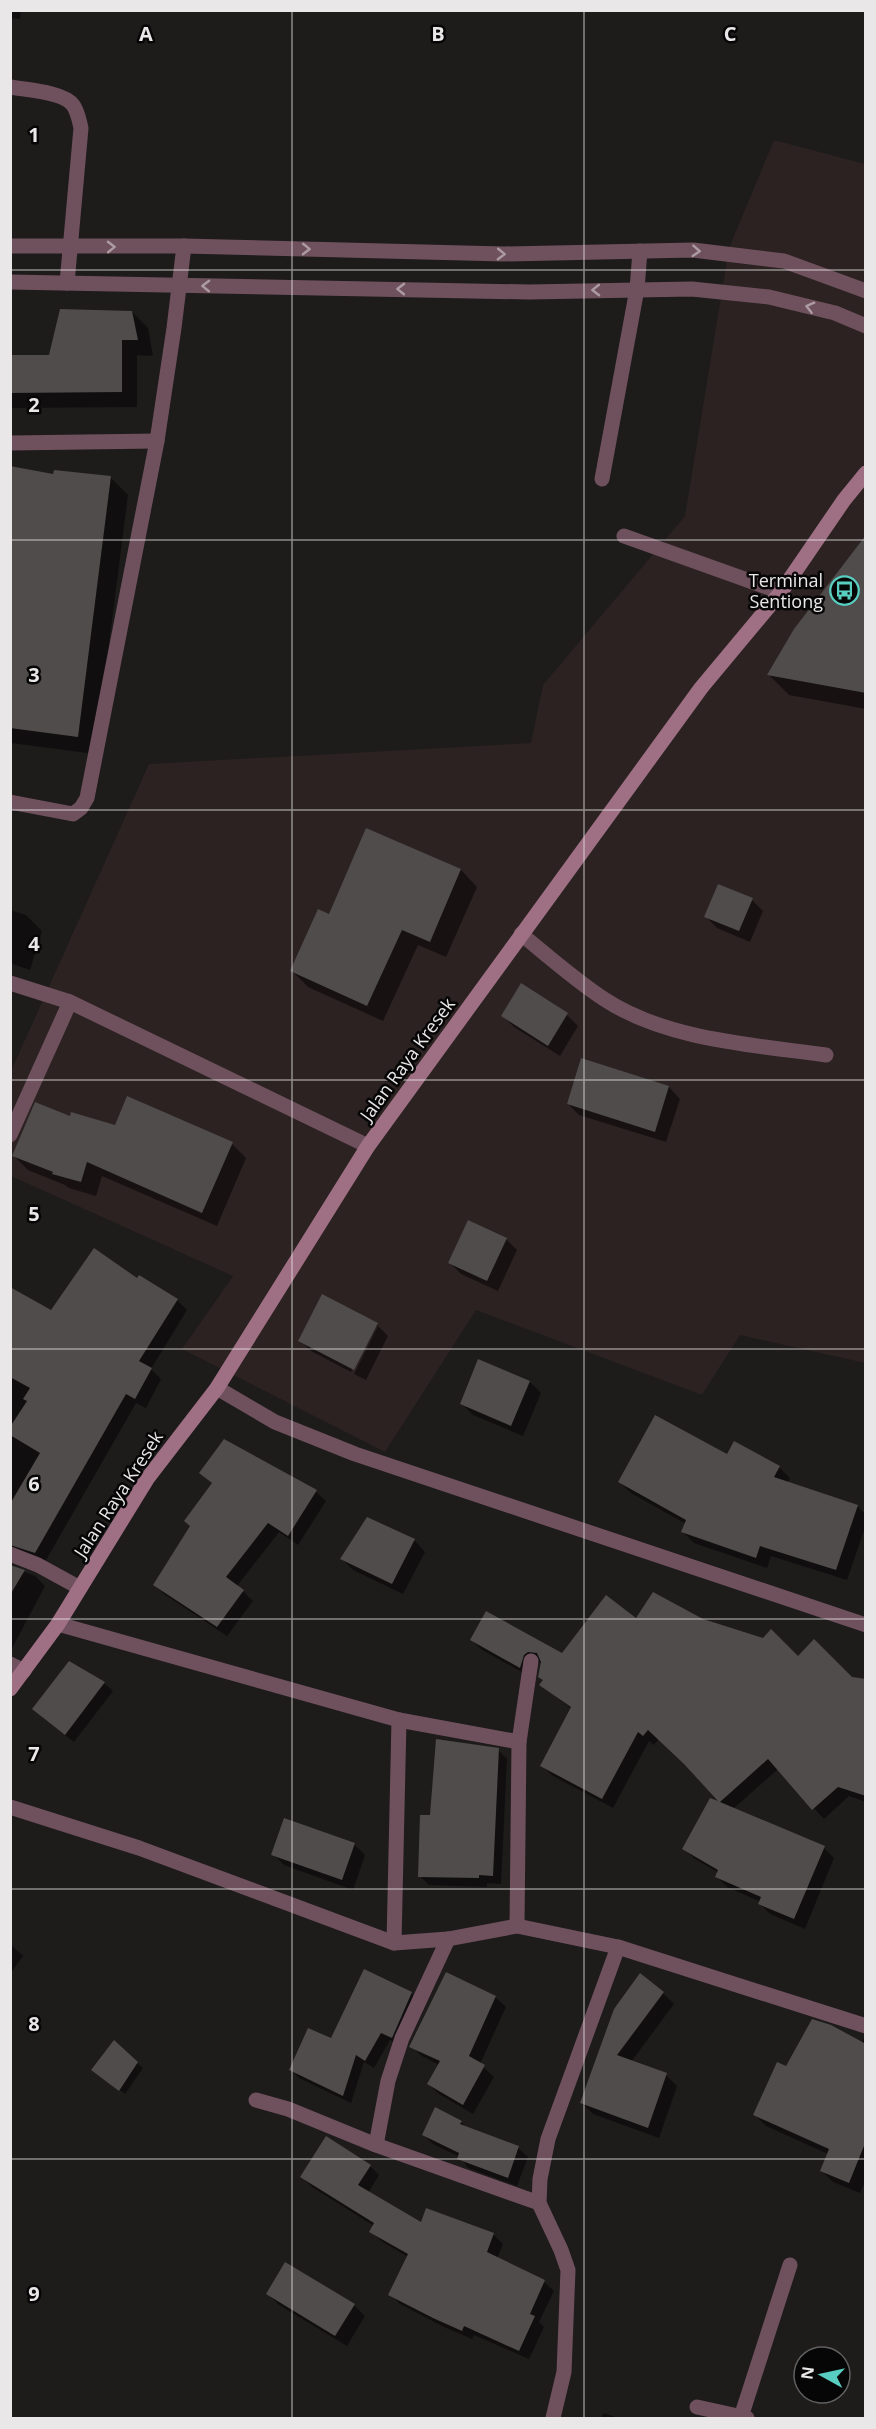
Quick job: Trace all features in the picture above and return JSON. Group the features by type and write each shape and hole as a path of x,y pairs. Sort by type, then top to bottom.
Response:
{"main road":[{"name":"Jalan Raya Kresek","path":"10,1689 17,1668 58,1624 147,1479 217,1388 368,1146 701,688 781,592 844,500 866,473"}],"street":[{"path":"10,87 58,96 72,103 77,113 81,128 67,283"},
{"path":"10,246 184,246 504,254 693,250 784,261 866,291"},
{"path":"10,802 73,814 81,808 87,798 157,441 184,246"},
{"path":"602,478 636,290 640,252"},
{"path":"10,282 529,292 692,289 769,297 835,313 866,326"},
{"path":"10,443 157,441"},
{"path":"624,536 781,592"},
{"path":"521,934 605,1000 645,1020 718,1040 826,1055"},
{"path":"10,984 70,1002 368,1146"},
{"path":"10,1135 70,1002"},
{"path":"217,1388 275,1422 355,1454 866,1625"},
{"path":"10,1554 38,1565 80,1588"},
{"path":"58,1624 399,1720 519,1742"},
{"path":"517,1926 519,1742 531,1661"},
{"path":"394,1943 399,1720"},
{"path":"10,1807 139,1848 394,1943 448,1938 517,1926 618,1947 866,2026"},
{"path":"376,2145 388,2081 402,2038 448,1938"},
{"path":"553,2418 564,2372 568,2270 539,2203 540,2179 548,2139 618,1947"},
{"path":"256,2100 288,2109 376,2145 539,2203"},
{"path":"697,2406 744,2418 790,2265"}],"shaded area":[{"path":"774,140 865,164 865,1363 740,1335 702,1395 476,1310 385,1452 182,1349 233,1276 11,1176 11,1071 149,764 531,743 543,685 685,516 729,248"}],"building":[{"path":"60,309 132,311 138,340 122,340 122,392 10,393 10,355 49,355"},
{"path":"10,466 53,474 54,470 111,476 78,737 10,728"},
{"name":"Terminal Sentiong","path":"866,535 866,693 767,675 794,629"},
{"path":"366,828 461,869 430,942 402,930 367,1006 290,971 318,909 329,914"},
{"path":"718,884 753,898 739,931 704,917"},
{"path":"521,983 568,1013 548,1046 501,1016"},
{"path":"581,1058 669,1086 655,1132 567,1104"},
{"path":"127,1096 233,1142 202,1213 87,1162 81,1182 52,1174 53,1172 12,1156 35,1102 70,1116 71,1112 115,1125"},
{"path":"468,1220 507,1238 487,1281 448,1263"},
{"path":"94,1248 137,1278 139,1275 178,1299 139,1361 152,1368 135,1399 126,1394 35,1553 10,1545 10,1504 40,1453 10,1435 10,1427 27,1401 23,1399 30,1388 10,1377 10,1287 51,1310"},
{"path":"322,1294 378,1323 354,1370 298,1341"},
{"path":"478,1359 530,1381 511,1426 460,1404"},
{"path":"655,1415 727,1454 734,1441 780,1466 774,1477 858,1505 836,1570 760,1546 756,1558 681,1532 686,1520 618,1482"},
{"path":"224,1439 317,1490 288,1536 268,1523 226,1577 244,1590 217,1627 153,1585 190,1526 184,1521 212,1483 199,1473"},
{"path":"367,1517 415,1539 392,1584 340,1559"},
{"path":"10,1565 25,1570 10,1595"},
{"path":"653,1592 703,1619 763,1638 771,1629 798,1656 814,1639 852,1677 866,1679 866,1796 838,1787 812,1810 768,1759 720,1802 825,1846 794,1919 758,1904 761,1897 715,1877 718,1870 682,1849 710,1798 718,1801 648,1730 643,1736 638,1732 602,1799 540,1766 571,1707 539,1685 543,1680 538,1677 541,1662 537,1653 528,1652 524,1655 520,1668 470,1640 486,1611 562,1653 606,1595 636,1618"},
{"path":"69,1661 105,1682 65,1735 32,1709"},
{"path":"436,1739 499,1748 493,1876 479,1875 479,1878 418,1877 420,1815 430,1815"},
{"path":"284,1818 355,1843 342,1880 271,1855"},
{"path":"364,1969 412,1992 392,2038 381,2033 365,2061 356,2055 343,2096 289,2070 308,2028 331,2038"},
{"path":"446,1972 496,1996 469,2056 485,2065 463,2105 427,2084 440,2061 409,2047"},
{"path":"640,1973 664,1992 617,2055 667,2073 648,2128 580,2103 614,2009"},
{"path":"812,2019 831,2025 866,2044 866,2141 849,2183 820,2171 829,2149 753,2115 777,2062 786,2066"},
{"path":"114,2040 138,2062 119,2091 91,2070"},
{"path":"435,2107 462,2121 460,2124 519,2146 508,2178 457,2159 459,2153 422,2135"},
{"path":"326,2136 371,2165 358,2185 421,2222 426,2208 494,2233 487,2252 545,2280 530,2314 535,2316 519,2351 464,2326 462,2331 388,2295 408,2254 369,2232 374,2223 300,2177"},
{"path":"285,2262 355,2304 335,2336 266,2294"}],"place":[{"name":"Terminal Sentiong","path":"844,590"}]}
